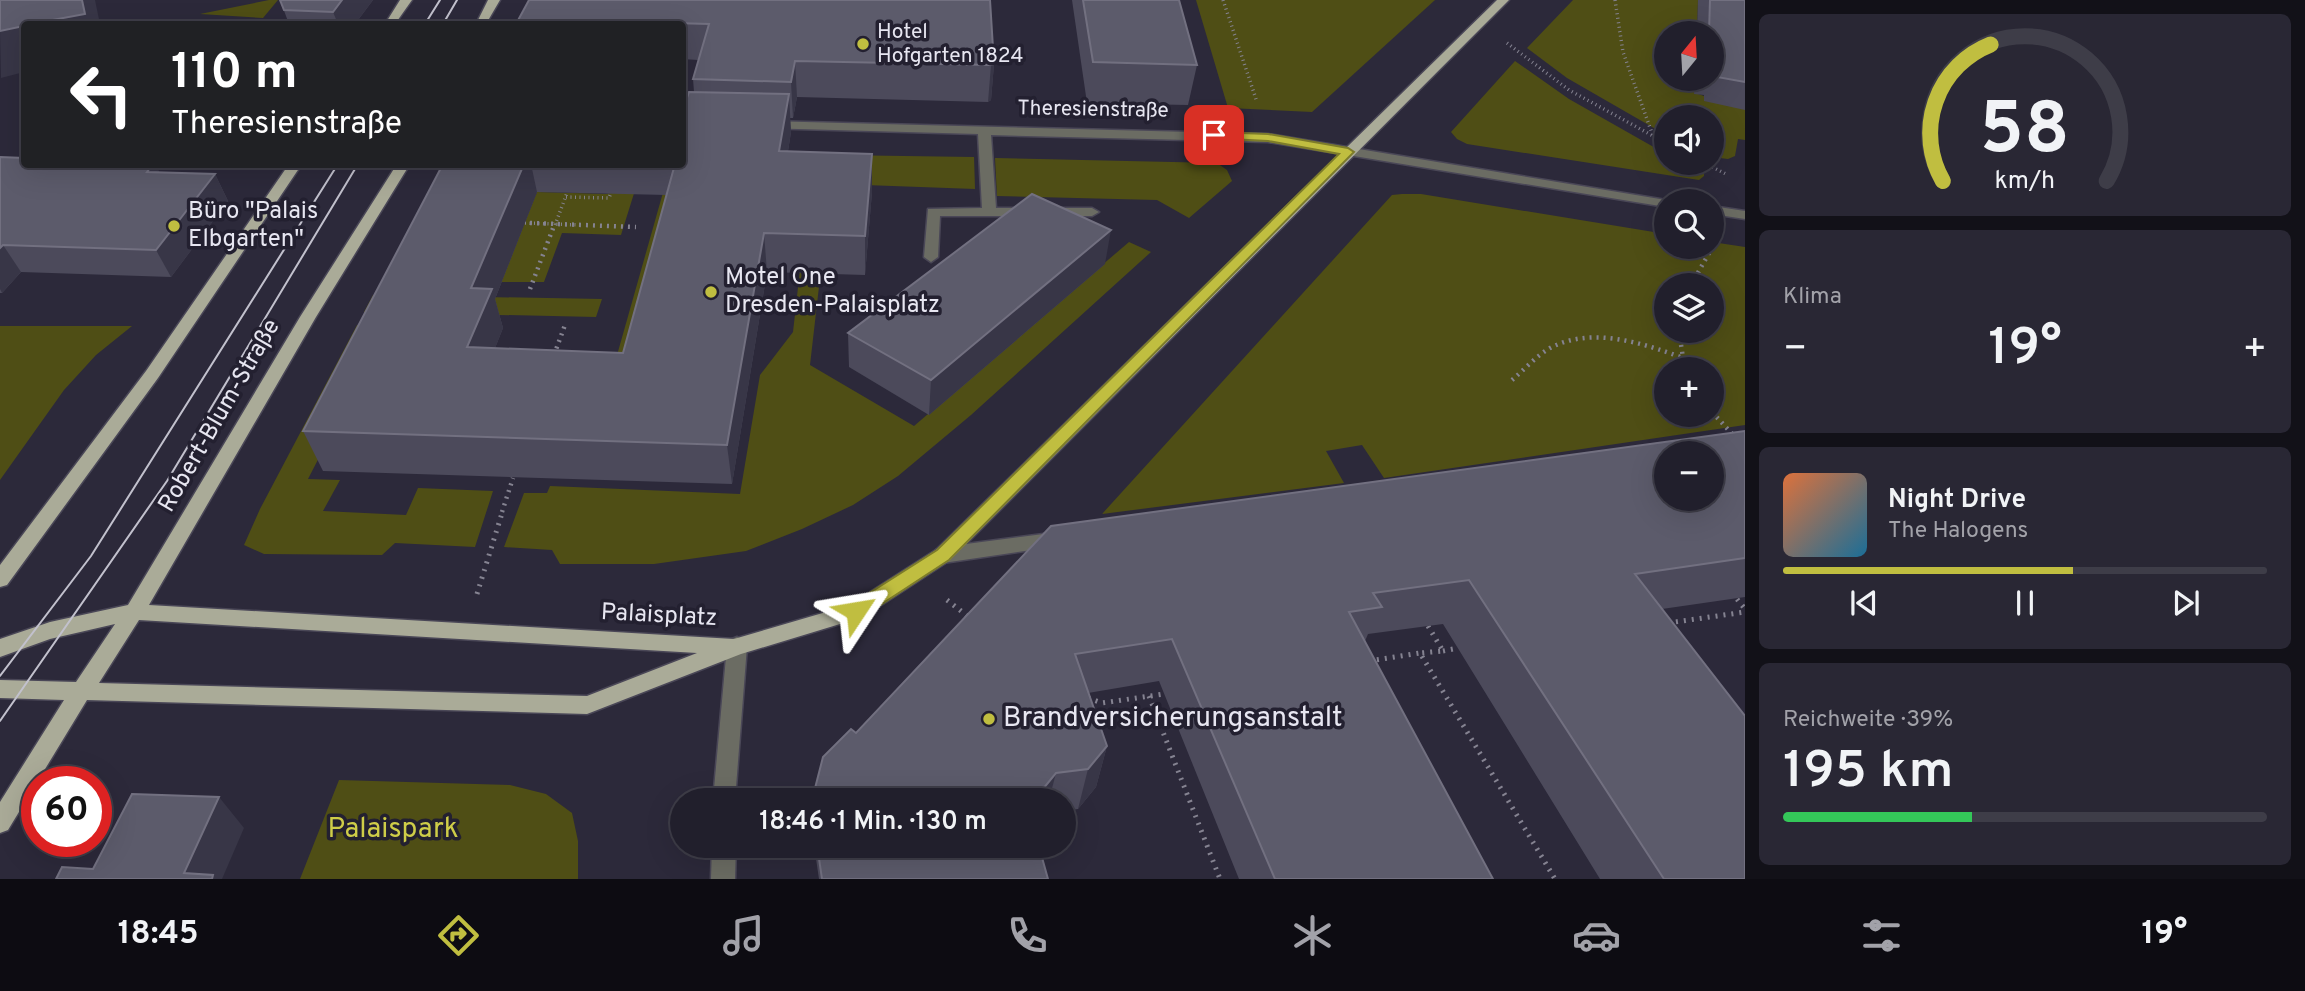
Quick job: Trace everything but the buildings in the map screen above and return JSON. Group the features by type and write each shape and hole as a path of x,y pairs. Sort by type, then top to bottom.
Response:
{"main road":[{"path":"392,21 406,0"},
{"path":"483,21 494,0"},
{"path":"737,646 856,611 943,555 1503,0"},
{"path":"0,579 81,475 210,293 293,168"},
{"name":"Robert-Blum-Straße","path":"80,693 134,612 308,317 401,168"},
{"name":"Palaisplatz","path":"0,648 30,635 68,624 134,612 737,646"},
{"name":"Palaisplatz","path":"0,689 587,705 737,646"},
{"path":"0,822 80,693"}],"street":[{"name":"Theresienstraße","path":"749,125 1268,138 1654,201"},
{"path":"984,130 989,212"},
{"path":"931,257 933,212 1092,212"},
{"path":"1724,212 1745,215"},
{"path":"943,555 1079,536"},
{"path":"725,788 737,646"},
{"path":"723,879 724,858"}],"path":[{"path":"1223,0 1268,138"},
{"path":"1615,0 1615,15 1629,72 1653,137"},
{"path":"1482,20 1515,51 1569,90 1653,137"},
{"path":"1724,173 1735,178"},
{"path":"530,289 567,195 609,198 615,180"},
{"path":"525,223 636,227"},
{"path":"551,363 565,325"},
{"path":"1513,380 1551,348 1580,340 1613,340 1657,348 1680,357"},
{"path":"1724,425 1742,444"},
{"path":"465,631 513,478"},
{"path":"914,574 977,624"},
{"path":"1665,623 1745,610 1728,588"},
{"path":"1428,626 1443,651"},
{"path":"1359,663 1458,648"},
{"path":"1420,653 1555,879"},
{"path":"1088,698 1102,703 1164,694"},
{"path":"1149,696 1220,879"}],"green space":[{"path":"278,0 263,18 200,14"},
{"path":"1196,0 1435,0 1312,112 1228,108"},
{"path":"1573,0 1698,0 1697,21 1654,21 1654,91 1695,91 1704,96 1709,91 1724,91 1724,75 1745,52 1745,140 1738,139 1735,156 1724,158 1724,105 1654,105 1654,128 1567,78 1527,48"},
{"path":"1515,61 1569,99 1654,147 1654,173 1467,144 1451,132"},
{"path":"835,155 974,157 975,189 865,185"},
{"path":"995,158 1217,163 1227,170 1232,181 1189,218 1157,200 997,196"},
{"path":"1667,175 1704,175 1699,180"},
{"path":"636,187 621,235 562,233 544,282 501,282 537,192 606,194"},
{"path":"664,189 684,189 665,262 608,387"},
{"path":"1421,194 1654,232 1654,259 1724,259 1724,244 1745,247 1745,425 1384,478 1362,445 1326,451 1344,483 1102,514 1392,195"},
{"path":"827,217 810,365 914,426 1129,242 1151,252 971,415 898,476 853,505 802,529 746,551 654,564 560,564 552,550 504,547 524,493 547,493 550,486 740,494 760,375 793,332 805,225"},
{"path":"373,295 602,299 596,317 364,312"},
{"path":"357,325 387,326 308,479 340,480 323,511 406,515 418,488 493,491 475,547 395,543 382,555 264,554 244,545 260,509"},
{"path":"0,326 132,326 96,355 64,390 0,480"},
{"name":"Palaispark","path":"339,780 510,785 546,794 572,813 578,841 578,879 300,879"}],"tram line":[{"path":"427,21 440,0"},
{"path":"445,21 457,0"},
{"path":"0,676 91,556 335,168"},
{"path":"0,721 167,481 356,168"}],"place":[{"name":"Hotel Hofgarten 1824","path":"863,44"},
{"name":"Büro \"Palais Elbgarten\"","path":"174,226"},
{"name":"Motel One Dresden-Palaisplatz","path":"711,292"},
{"name":"Brandversicherungsanstalt","path":"989,719"}],"route":[{"path":"856,611 943,555 1348,152 1268,138 1214,135"}]}
